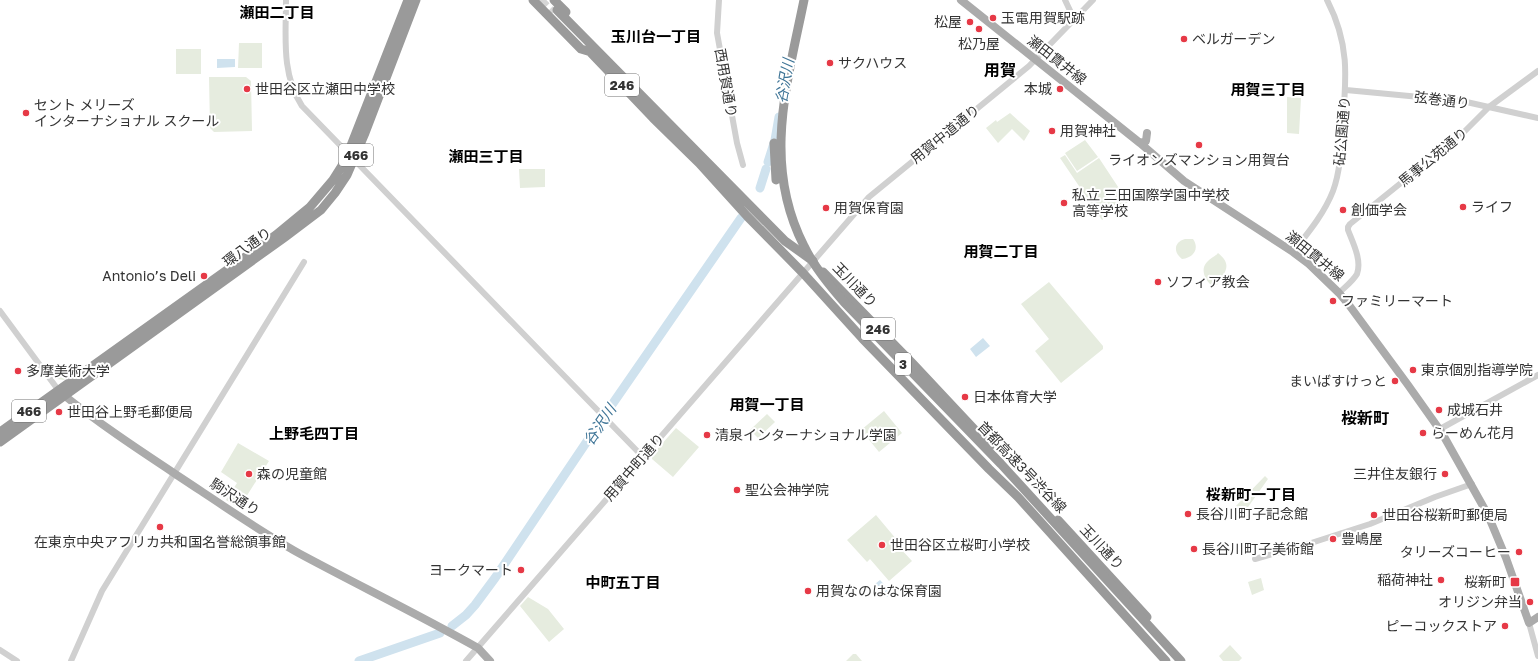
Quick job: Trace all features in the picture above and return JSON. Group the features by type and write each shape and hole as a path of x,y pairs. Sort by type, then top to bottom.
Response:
{"highway":[{"name":"環八通り","path":"0,432 321,210 342,184 408,0"},
{"name":"環八通り","path":"351,157 416,0"},
{"name":"246","path":"533,0 581,49 594,51"},
{"name":"246","path":"554,0 571,18 594,51"},
{"name":"首都高速3号渋谷線","path":"798,0 780,89 775,128 774,155 776,180 782,205 793,238 804,258 823,287 840,307 997,469 1172,661"},
{"name":"首都高速3号渋谷線","path":"804,0 786,91 780,146 781,171 788,203 799,236 808,255 827,283 844,302 1001,464 1180,661"},
{"name":"玉川通り","path":"555,12 785,241 813,261 913,364 1186,661"},
{"name":"玉川通り","path":"594,51 653,118 699,163 862,338 979,459 1018,496 1166,661"},
{"name":"環八通り","path":"0,442 59,390"}],"main road":[{"name":"瀬田貫井線","path":"961,0 1140,143 1184,181 1293,252 1309,264 1339,293 1364,324 1440,429 1472,484 1488,515 1506,558 1529,623"},
{"path":"1140,143 1146,141 1147,133"},
{"name":"駒沢通り","path":"59,390 174,473 302,555 361,584 478,648 490,661"},
{"path":"1529,623 1538,617"}],"street":[{"path":"286,0 286,63 290,82 302,106 643,457"},
{"name":"西用賀通り","path":"718,0 717,33 737,144 743,165"},
{"path":"1065,0 1074,19"},
{"name":"用賀中道通り","path":"803,273 869,198 1035,60 1093,0"},
{"name":"砧公園通り","path":"1293,252 1320,215 1333,191 1339,164 1346,90 1346,70 1343,43 1338,24 1327,0"},
{"name":"馬事公苑通り","path":"1339,293 1354,278 1358,270 1357,255 1348,230 1350,224 1463,133 1489,107 1538,71"},
{"name":"弦巻通り","path":"1346,90 1462,101 1538,118"},
{"path":"70,661 102,591 304,262"},
{"name":"用賀中町通り","path":"466,661 803,273"},
{"name":"駒沢通り","path":"0,311 59,390"},
{"path":"1440,429 1538,374"},
{"path":"1255,559 1370,524 1441,494 1472,484"},
{"path":"1529,623 1538,656"},
{"path":"0,650 17,661"}],"shaded area":[{"path":"239,43 262,43 262,68 238,68"},
{"path":"176,49 201,49 201,74 176,74"},
{"path":"209,77 246,77 251,81 252,131 214,132 210,128"},
{"path":"1287,97 1301,98 1299,134 1287,133"},
{"path":"1010,113 1030,131 1024,141 1012,129 998,143 986,128 996,120 997,122"},
{"path":"1085,140 1098,157 1077,171 1065,153"},
{"path":"1065,155 1077,173 1099,158 1128,202 1102,220 1060,158"},
{"path":"519,169 545,169 545,187 520,188"},
{"path":"1193,239 1196,246 1192,255 1182,259 1177,253 1176,248 1181,240"},
{"path":"1218,253 1225,261 1226,269 1217,285 1211,285 1205,277 1204,268 1208,261"},
{"path":"1049,282 1103,346 1103,349 1061,383 1035,351 1049,339 1021,304"},
{"path":"57,367 65,379 64,380 57,379 51,371"},
{"path":"884,411 902,433 879,452 861,430"},
{"path":"767,414 775,422 758,438 750,430"},
{"path":"676,428 699,447 673,477 652,459 652,455"},
{"path":"238,443 269,461 239,508 226,500 237,483 221,472"},
{"path":"1265,476 1268,479 1241,517 1233,509"},
{"path":"876,515 902,546 900,548 912,561 889,581 870,559 867,562 847,540"},
{"path":"1261,578 1264,590 1252,595 1248,582"},
{"path":"528,597 548,609 564,629 549,642 520,606"},
{"path":"1230,645 1242,658 1239,661 1223,661 1219,656"},
{"path":"853,654 856,654 862,661 846,661"}],"water":[{"path":"217,59 235,59 235,67 217,68"},
{"path":"983,338 990,346 976,357 970,349"},
{"path":"880,580 892,593 887,597 875,584"}],"waterway":[{"name":"谷沢川","path":"768,162 775,140 779,117"},
{"name":"谷沢川","path":"760,188 766,169"},
{"name":"谷沢川","path":"452,626 466,615 475,605 495,578 600,422 741,218"},
{"name":"谷沢川","path":"359,661 440,633"}],"tunnel":[{"path":"540,0 553,13"}],"place":[{"name":"玉電用賀駅跡","path":"993,18"},
{"name":"松屋","path":"970,22"},
{"name":"松乃屋","path":"979,29"},
{"name":"ベルガーデン","path":"1184,39"},
{"name":"サクハウス","path":"830,63"},
{"name":"世田谷区立瀬田中学校","path":"247,89"},
{"name":"本城","path":"1060,89"},
{"name":"セント メリーズ インターナショナル スクール","path":"26,113"},
{"name":"用賀神社","path":"1052,131"},
{"name":"ライオンズマンション用賀台","path":"1199,145"},
{"name":"私立 三田国際学園中学校 高等学校","path":"1064,203"},
{"name":"ライフ","path":"1463,207"},
{"name":"用賀保育園","path":"826,208"},
{"name":"創価学会","path":"1343,210"},
{"name":"Antonio’s Deli","path":"204,276"},
{"name":"ソフィア教会","path":"1158,282"},
{"name":"ファミリーマート","path":"1333,301"},
{"name":"東京個別指導学院","path":"1413,370"},
{"name":"多摩美術大学","path":"18,371"},
{"name":"まいばすけっと","path":"1395,381"},
{"name":"日本体育大学","path":"965,397"},
{"name":"成城石井","path":"1439,410"},
{"name":"世田谷上野毛郵便局","path":"59,412"},
{"name":"らーめん花月","path":"1423,433"},
{"name":"清泉インターナショナル学園","path":"707,435"},
{"name":"森の児童館","path":"249,474"},
{"name":"三井住友銀行","path":"1445,474"},
{"name":"聖公会神学院","path":"737,490"},
{"name":"長谷川町子記念館","path":"1188,514"},
{"name":"世田谷桜新町郵便局","path":"1374,515"},
{"name":"在東京中央アフリカ共和国名誉総領事館","path":"160,527"},
{"name":"豊嶋屋","path":"1333,539"},
{"name":"世田谷区立桜町小学校","path":"882,545"},
{"name":"長谷川町子美術館","path":"1194,549"},
{"name":"タリーズコーヒー","path":"1519,552"},
{"name":"ヨークマート","path":"521,570"},
{"name":"稲荷神社","path":"1441,580"},
{"name":"桜新町","path":"1515,582"},
{"name":"用賀なのはな保育園","path":"808,591"},
{"name":"オリジン弁当","path":"1530,602"},
{"name":"ピーコックストア","path":"1505,626"}],"district":[{"name":"瀬田二丁目","path":"277,13"},
{"name":"玉川台一丁目","path":"656,37"},
{"name":"用賀","path":"1000,70"},
{"name":"用賀三丁目","path":"1268,90"},
{"name":"瀬田三丁目","path":"486,157"},
{"name":"用賀二丁目","path":"1001,252"},
{"name":"用賀一丁目","path":"767,405"},
{"name":"桜新町","path":"1365,418"},
{"name":"上野毛四丁目","path":"314,434"},
{"name":"桜新町一丁目","path":"1251,495"},
{"name":"中町五丁目","path":"623,583"}]}
